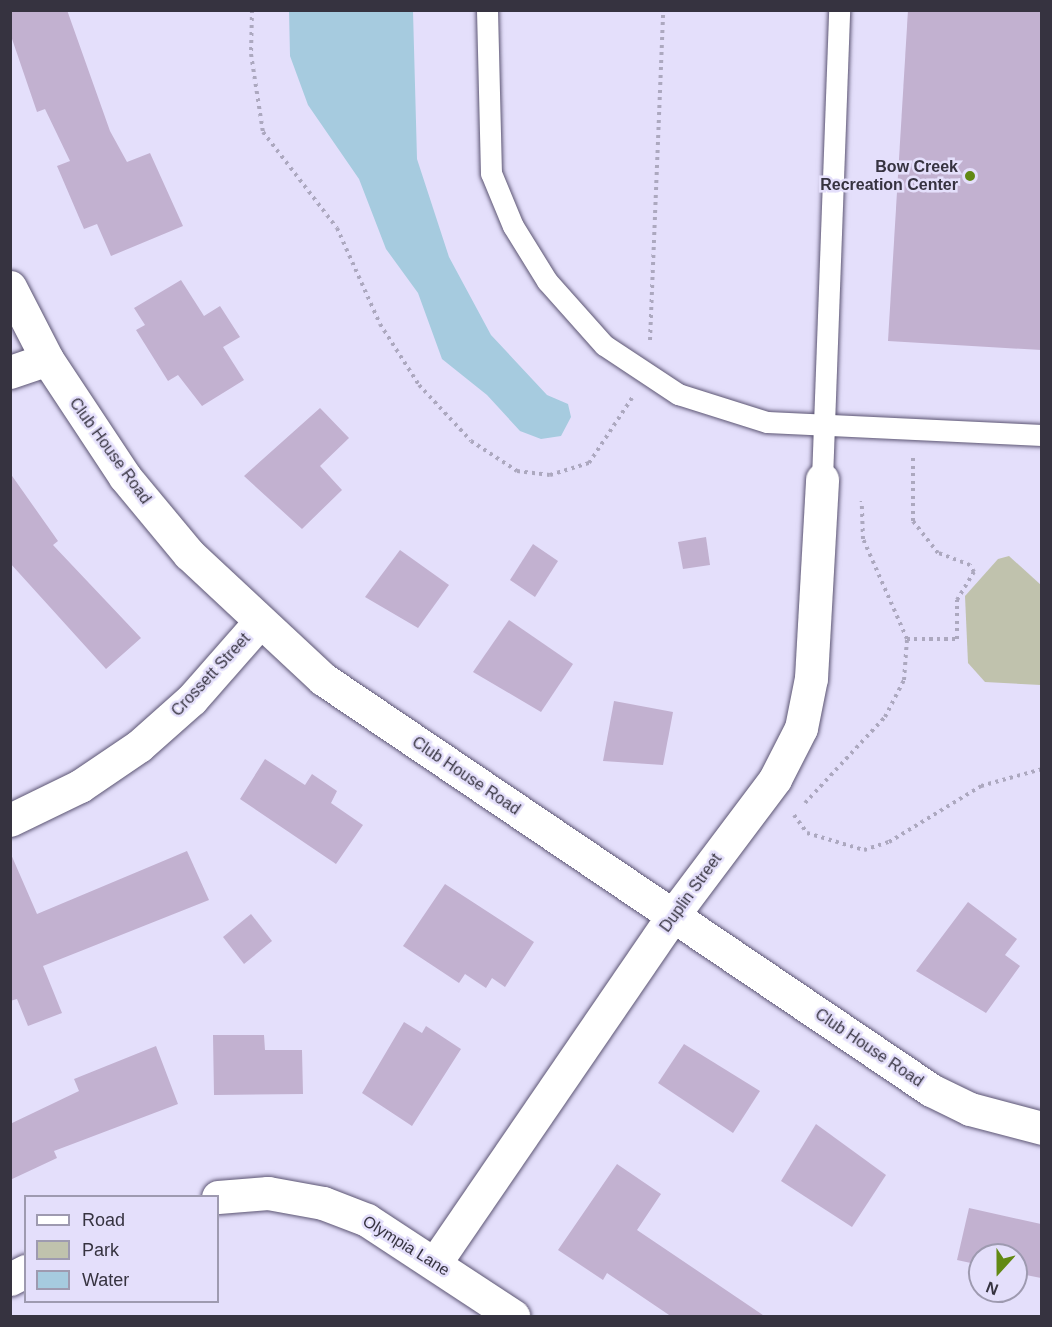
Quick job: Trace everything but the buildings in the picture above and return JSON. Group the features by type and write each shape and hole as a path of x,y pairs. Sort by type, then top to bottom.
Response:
{"street":[{"name":"Club House Road","path":"10,287 46,359 125,477 258,624 323,679 932,1090 970,1109 1041,1128"},
{"path":"10,372 46,359"},
{"name":"Duplin Street","path":"435,1263 673,915 775,779 801,728 811,678 822,479"},
{"name":"Crossett Street","path":"10,820 80,786 139,746 192,699 258,624"},
{"name":"Olympia Lane","path":"219,1197 268,1193 323,1203 367,1220 435,1263 513,1317"},
{"path":"10,1279 24,1272"}],"lane":[{"path":"487,10 491,173 513,226 547,281 604,345 678,394 767,422 826,427 1041,435"},
{"path":"822,479 826,427 839,10"}],"path":[{"path":"252,10 251,54 263,132 337,228 380,324 418,385 471,441 518,471 550,475 589,463 604,447 643,371 650,350 663,10"},
{"path":"908,639 957,639 957,600 974,572 938,553 913,521 914,430"},
{"path":"862,501 864,538 908,639 904,680 885,717 850,749 792,818 807,833 864,850 889,842 981,786 1041,769"}],"green space":[{"path":"1009,556 1041,585 1041,685 985,682 968,663 965,596 998,559"}],"water":[{"path":"289,11 413,11 417,159 449,257 491,335 547,395 568,404 571,417 561,436 541,439 520,431 487,395 442,359 418,293 386,249 359,179 308,105 290,56"}],"place":[{"name":"Bow Creek Recreation Center","path":"970,176"}]}
